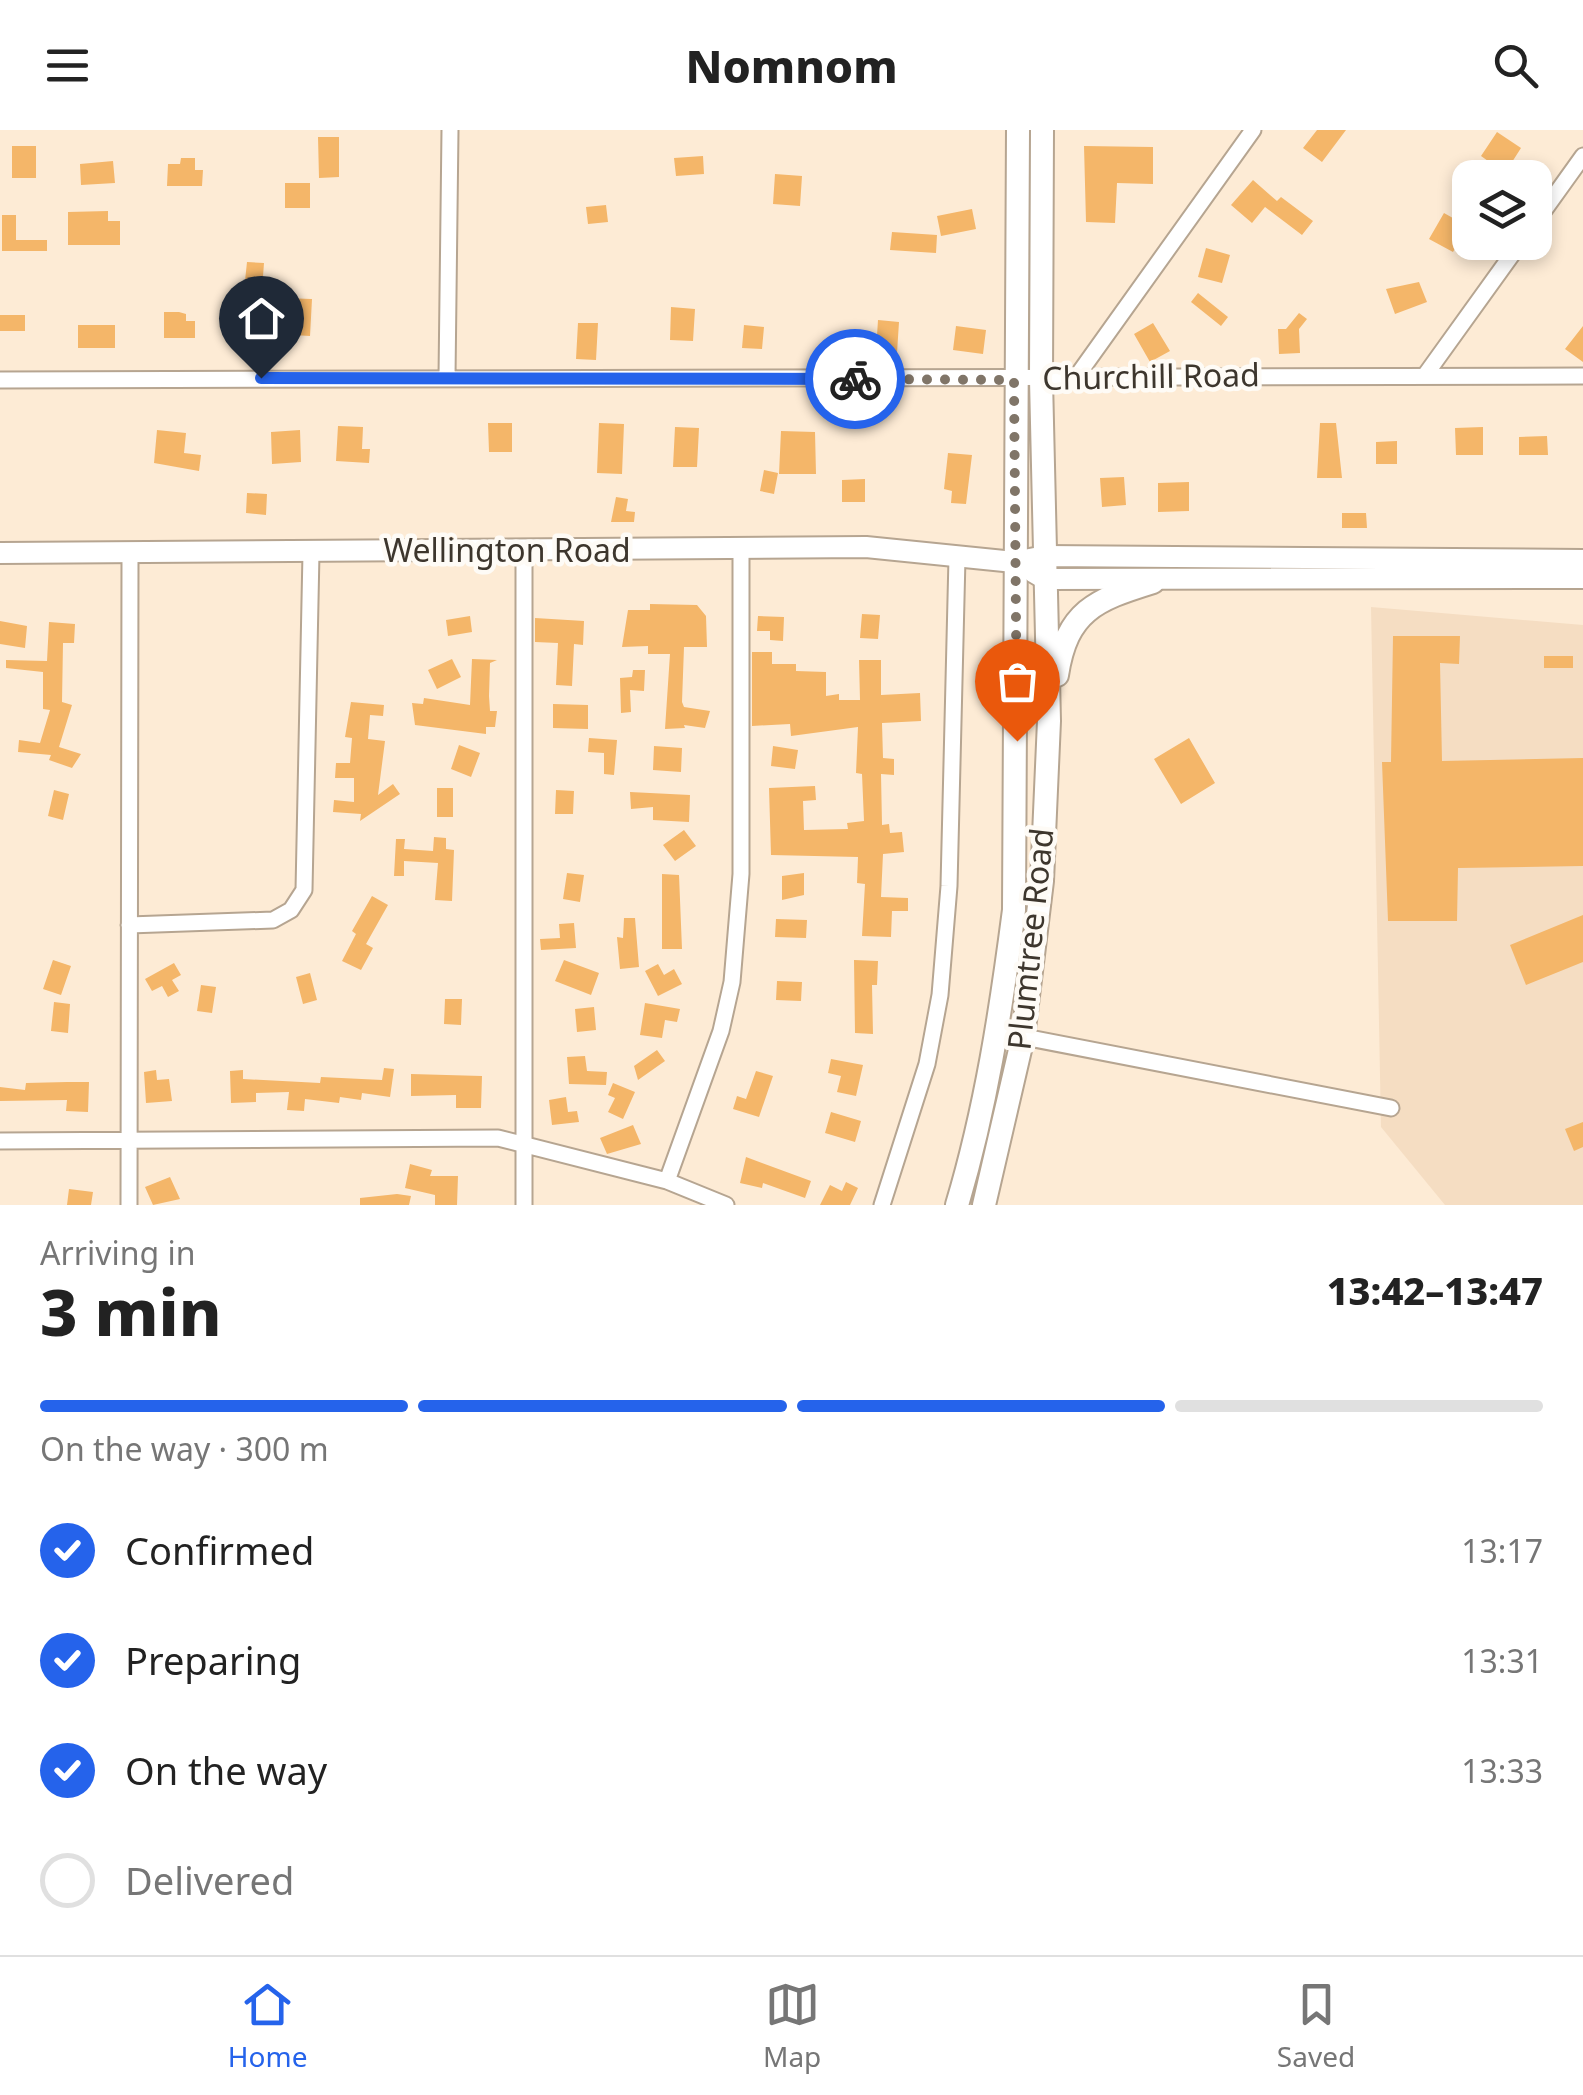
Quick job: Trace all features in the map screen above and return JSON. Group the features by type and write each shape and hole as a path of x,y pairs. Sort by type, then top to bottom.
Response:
{"highway":[{"name":"Plumtree Road","path":"957,1205 975,1143 998,1032 1014,910 1018,130"},
{"name":"Plumtree Road","path":"984,1205 1023,1036 1041,897 1049,720 1041,380 1042,130"},
{"path":"1049,720 1061,649 1071,626 1107,596 1153,582"}],"main road":[{"name":"Wellington Road","path":"0,553 866,547 1045,568"},
{"path":"1045,568 1583,560"},
{"path":"1045,568 1153,582 1583,578"}],"street":[{"path":"447,378 450,130"},
{"path":"1076,376 1253,130"},
{"path":"1552,199 1583,156"},
{"path":"1426,374 1507,260"},
{"name":"Churchill Road","path":"0,380 1583,376"},
{"path":"524,550 524,1205"},
{"path":"667,1181 722,1031 732,982 741,874 741,550"},
{"path":"129,924 273,920 290,910 304,890 311,553"},
{"path":"129,1205 130,555"},
{"path":"882,1205 927,1064 940,995 949,886 957,558"},
{"path":"998,1032 1391,1108"},
{"path":"0,1141 522,1142 667,1181 726,1205"}],"shaded area":[{"path":"1371,607 1583,625 1583,1205 1445,1205 1381,1127"}],"building":[{"path":"1317,130 1346,130 1322,162 1303,148"},
{"path":"1497,132 1521,148 1513,160 1487,160 1481,156"},
{"path":"318,137 339,137 339,177 319,178"},
{"path":"12,146 36,146 36,178 12,178"},
{"path":"1084,146 1153,147 1153,184 1117,183 1115,223 1086,222"},
{"path":"703,156 704,174 676,176 674,158"},
{"path":"181,158 195,158 195,170 203,170 202,186 167,186 168,164 180,164"},
{"path":"113,161 115,183 81,185 80,164"},
{"path":"775,174 802,176 800,206 773,204"},
{"path":"1253,180 1277,201 1281,197 1313,221 1302,235 1265,207 1252,223 1231,205"},
{"path":"285,183 310,183 310,208 285,208"},
{"path":"606,205 608,222 588,224 586,207"},
{"path":"972,209 976,229 941,236 937,216"},
{"path":"108,211 108,221 120,221 120,245 68,245 68,212"},
{"path":"1444,213 1452,218 1452,251 1429,239"},
{"path":"2,215 16,215 16,240 47,240 47,251 2,251"},
{"path":"892,232 937,235 936,253 890,250"},
{"path":"1206,248 1230,255 1222,283 1198,277"},
{"path":"247,262 264,263 260,317 249,316 250,309 242,309"},
{"path":"1419,282 1427,302 1395,314 1386,289"},
{"path":"1198,293 1228,317 1221,326 1191,302"},
{"path":"282,298 312,299 310,336 277,334"},
{"path":"671,307 695,309 693,341 670,340"},
{"path":"164,312 186,314 186,321 195,321 195,338 164,338"},
{"path":"1299,313 1307,319 1299,329 1300,353 1279,354 1278,329 1286,329"},
{"path":"0,315 25,315 25,331 0,331"},
{"path":"878,320 899,322 897,353 876,351"},
{"path":"578,323 598,323 596,360 576,359"},
{"path":"1153,323 1170,351 1150,362 1134,334"},
{"path":"78,325 115,325 115,348 78,348"},
{"path":"744,325 764,327 762,349 742,348"},
{"path":"956,326 986,330 983,354 953,350"},
{"path":"1583,326 1583,362 1565,349"},
{"path":"488,423 512,423 512,452 489,452"},
{"path":"599,423 624,424 622,474 597,473"},
{"path":"1320,423 1336,423 1342,478 1317,478"},
{"path":"338,426 363,427 362,449 370,449 369,463 336,461"},
{"path":"675,427 699,428 697,467 673,467"},
{"path":"1483,427 1483,455 1456,455 1455,428"},
{"path":"157,430 186,433 184,453 201,455 199,471 154,463"},
{"path":"300,430 301,462 272,464 271,432"},
{"path":"781,431 815,432 816,474 779,474"},
{"path":"1547,436 1548,455 1519,455 1519,437"},
{"path":"1397,441 1397,464 1376,464 1376,442"},
{"path":"948,453 972,455 966,504 951,503 952,491 944,489"},
{"path":"764,470 778,473 774,494 760,491"},
{"path":"1124,477 1126,505 1102,507 1100,478"},
{"path":"865,479 865,502 842,502 842,480"},
{"path":"1189,482 1189,511 1158,512 1158,483"},
{"path":"247,493 267,494 266,515 246,513"},
{"path":"616,497 628,499 626,511 635,512 634,522 611,522"},
{"path":"1342,513 1366,513 1367,528 1342,528"},
{"path":"650,604 697,605 706,616 707,647 684,647 682,702 684,707 710,711 705,728 684,725 685,728 665,729 670,654 648,654 648,646 622,647 628,610 650,610"},
{"path":"862,614 880,615 878,639 860,638"},
{"path":"470,616 472,632 448,636 446,620"},
{"path":"758,616 784,617 783,641 770,640 770,631 757,631"},
{"path":"535,618 584,621 583,645 574,644 572,686 556,685 558,643 535,642"},
{"path":"0,621 27,626 25,648 0,644"},
{"path":"49,622 75,624 74,643 63,643 62,702 72,705 59,747 81,754 72,768 49,760 51,755 18,752 19,740 40,743 50,710 43,709 43,672 6,668 6,660 47,661"},
{"path":"1393,636 1460,636 1459,664 1440,663 1442,761 1583,758 1583,866 1458,868 1457,921 1388,921 1382,762 1391,762"},
{"path":"752,652 772,652 772,664 796,664 796,671 826,672 826,696 839,694 839,700 860,700 859,660 881,660 881,695 920,693 921,721 882,723 883,758 894,759 894,775 881,774 882,825 889,824 890,833 902,832 904,852 883,854 881,897 908,898 908,911 892,911 891,937 862,936 865,884 857,883 858,857 771,855 769,788 815,786 816,800 803,801 804,830 848,829 847,823 864,821 862,774 856,773 858,727 791,736 790,724 752,726"},
{"path":"1544,656 1573,656 1573,668 1544,668"},
{"path":"452,659 461,677 437,689 428,670"},
{"path":"472,659 497,660 490,663 489,696 490,711 497,711 495,727 486,727 486,734 415,725 412,703 423,704 424,698 470,705"},
{"path":"633,670 645,670 644,691 630,690 631,712 621,713 620,678 632,677"},
{"path":"351,702 384,705 383,716 370,715 368,739 385,741 378,795 393,784 400,794 360,821 361,814 333,812 334,800 354,802 354,778 335,778 336,763 350,763 352,738 345,737"},
{"path":"553,704 588,705 588,729 553,728"},
{"path":"589,738 617,740 614,775 604,774 604,753 588,752"},
{"path":"1189,738 1215,783 1181,804 1154,759"},
{"path":"459,745 480,753 471,777 451,769"},
{"path":"654,746 682,748 681,772 653,770"},
{"path":"773,746 798,750 795,769 771,766"},
{"path":"437,788 453,788 453,817 437,817"},
{"path":"54,790 69,794 63,820 48,816"},
{"path":"556,790 574,791 573,814 555,814"},
{"path":"630,792 690,795 689,822 653,820 653,807 631,809"},
{"path":"684,830 696,846 675,861 663,845"},
{"path":"434,837 446,838 446,849 454,850 452,901 435,900 438,863 404,861 404,876 394,876 396,839 405,839 404,849 433,851"},
{"path":"567,873 584,875 580,902 563,899"},
{"path":"804,873 804,895 782,900 782,876"},
{"path":"662,874 679,875 682,949 662,949"},
{"path":"372,896 388,905 366,944 373,948 361,970 342,961 356,934 352,931"},
{"path":"1583,915 1583,962 1526,985 1510,945"},
{"path":"624,918 635,918 639,967 620,969 617,937 623,938"},
{"path":"776,919 807,920 806,938 775,937"},
{"path":"574,923 576,948 541,950 540,939 560,938 559,924"},
{"path":"53,960 71,966 61,995 43,989"},
{"path":"564,960 599,973 591,995 555,981"},
{"path":"854,960 878,961 877,985 872,985 873,1034 855,1033"},
{"path":"174,963 181,975 172,980 179,991 168,997 162,986 152,991 145,979"},
{"path":"658,964 664,975 674,969 682,984 658,996 645,971"},
{"path":"310,973 317,1000 303,1004 296,977"},
{"path":"777,981 802,982 801,1001 776,1000"},
{"path":"201,985 216,987 212,1013 197,1011"},
{"path":"445,999 462,999 461,1025 444,1024"},
{"path":"54,1002 70,1004 68,1033 51,1031"},
{"path":"645,1003 680,1009 677,1022 665,1020 662,1038 640,1035"},
{"path":"594,1007 596,1030 577,1032 575,1009"},
{"path":"657,1050 665,1061 638,1080 634,1066"},
{"path":"585,1056 587,1071 607,1072 606,1085 569,1084 567,1057"},
{"path":"831,1059 863,1065 856,1096 837,1092 841,1076 828,1073"},
{"path":"384,1068 394,1069 390,1097 362,1093 361,1100 340,1097 339,1103 305,1099 304,1111 287,1110 289,1092 256,1093 256,1102 231,1103 230,1071 243,1070 243,1079 320,1083 321,1077 382,1080"},
{"path":"156,1070 157,1080 169,1079 172,1101 146,1103 144,1072"},
{"path":"756,1071 773,1076 759,1117 733,1109 737,1096 746,1099"},
{"path":"411,1074 482,1076 481,1108 456,1108 456,1095 411,1096"},
{"path":"89,1082 88,1112 66,1111 67,1100 0,1101 0,1087 25,1090 26,1083"},
{"path":"613,1083 635,1092 623,1119 608,1112 615,1098 608,1095"},
{"path":"566,1097 568,1112 577,1111 579,1122 552,1125 549,1100"},
{"path":"831,1112 861,1121 855,1142 825,1133"},
{"path":"1583,1122 1583,1147 1574,1151 1565,1129"},
{"path":"633,1125 641,1144 607,1154 600,1138"},
{"path":"746,1157 811,1181 805,1198 763,1183 762,1188 740,1183"},
{"path":"410,1164 432,1170 430,1176 458,1176 457,1205 435,1205 435,1195 405,1188"},
{"path":"170,1177 180,1199 153,1205 145,1187"},
{"path":"846,1182 858,1188 850,1205 820,1205 830,1185 842,1191"},
{"path":"69,1189 93,1192 91,1205 67,1205"},
{"path":"411,1196 409,1205 360,1205 360,1198"}],"way so far":[{"path":"855,379 1014,380 1017,741"}],"route":[{"path":"261,378 855,379"}]}
